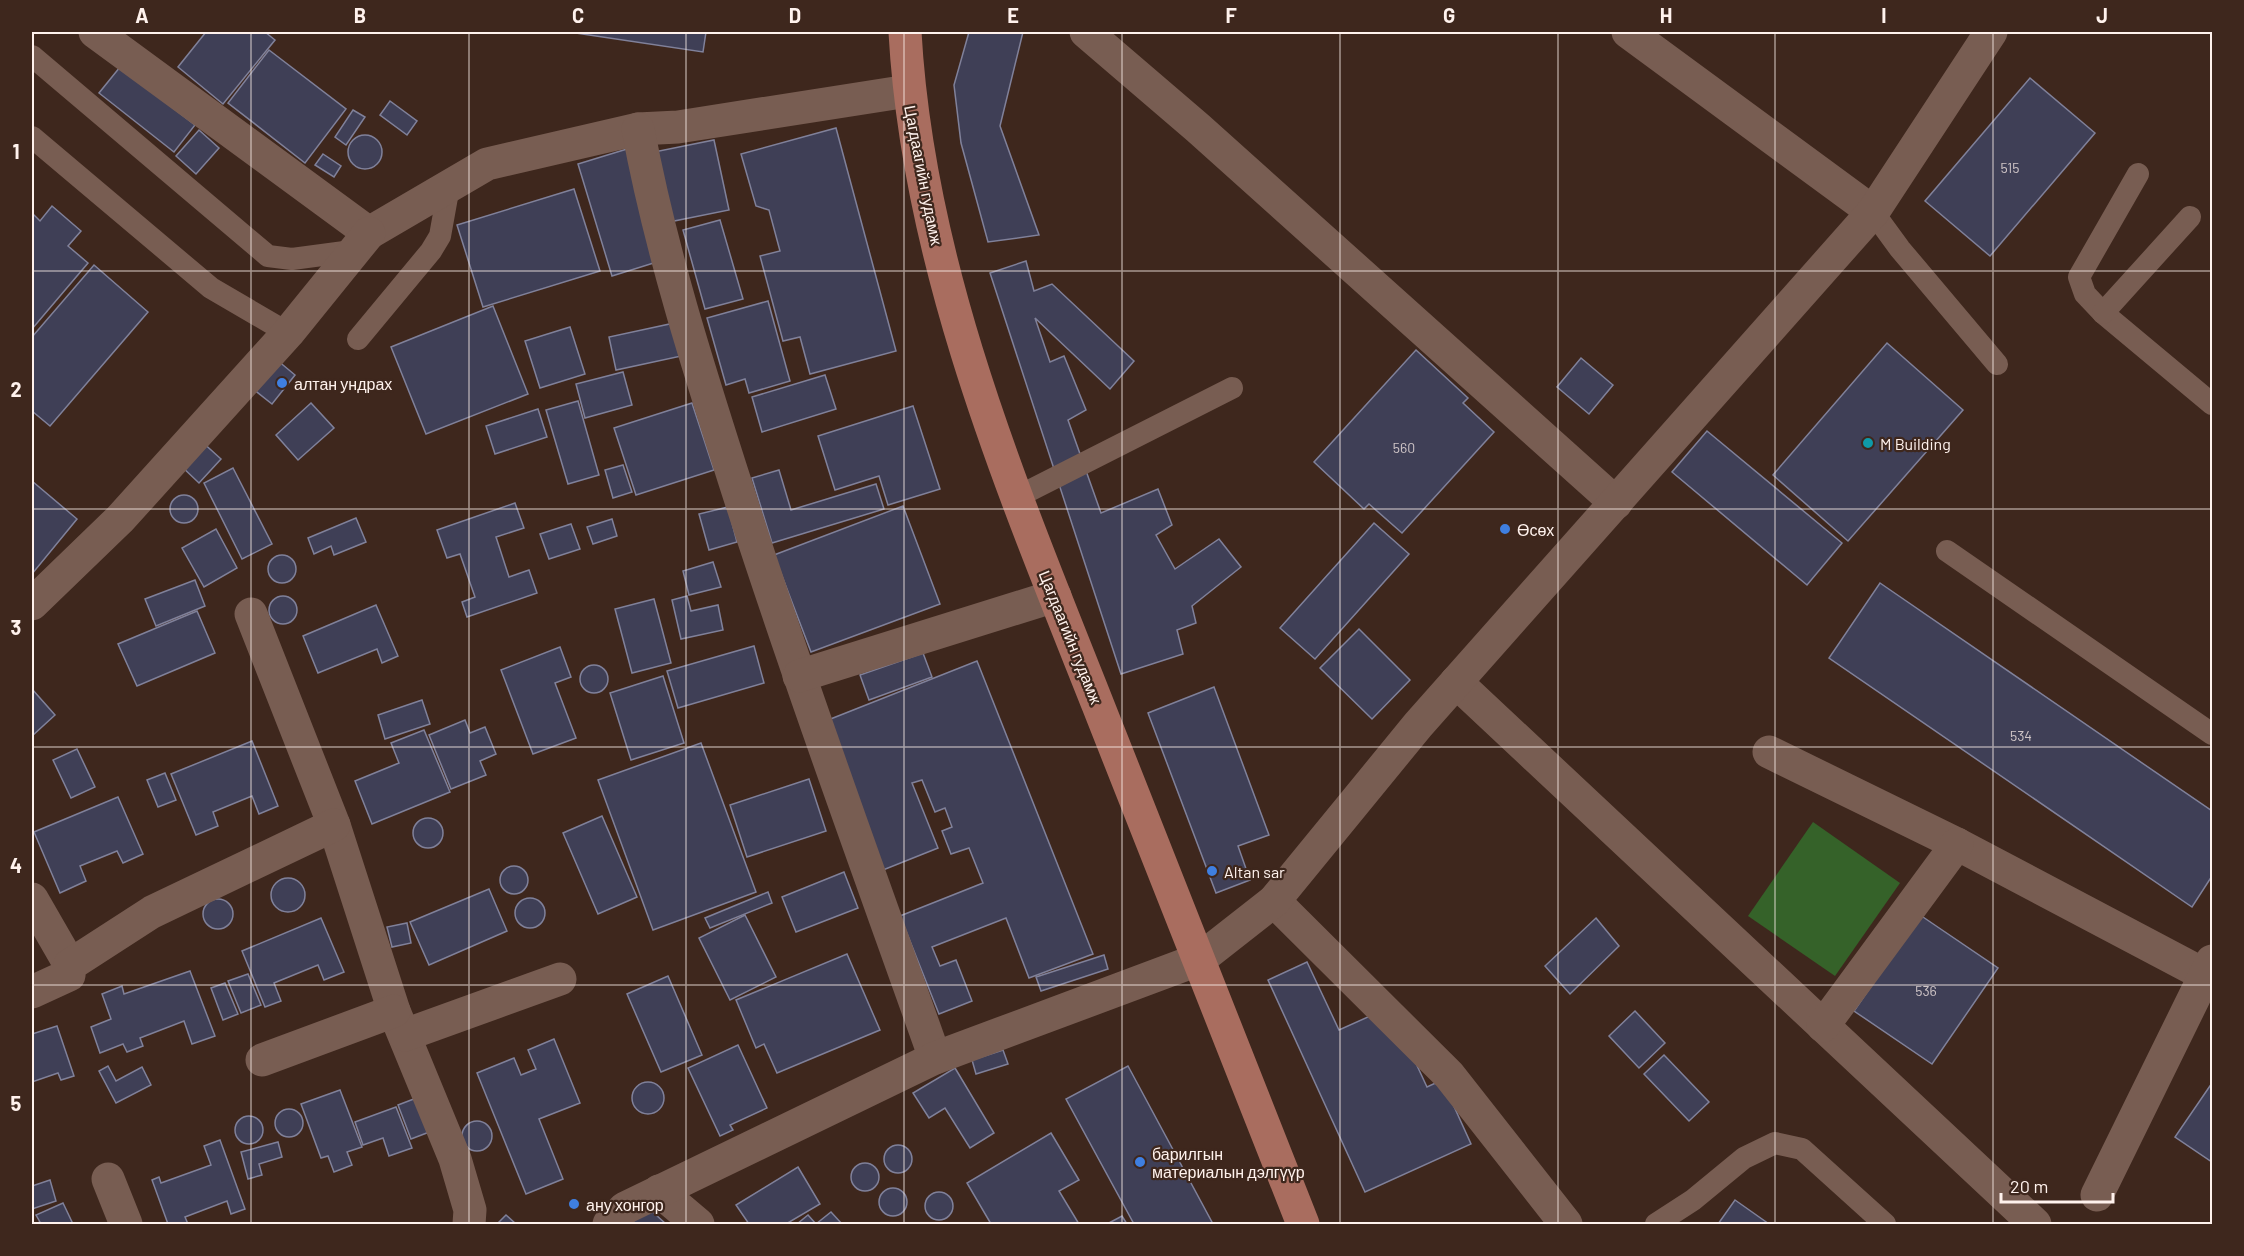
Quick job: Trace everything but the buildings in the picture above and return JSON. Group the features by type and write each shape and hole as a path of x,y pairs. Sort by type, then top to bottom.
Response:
{"main road":[{"name":"Цагдаагийн гудамж","path":"905,32 908,91 920,172 938,253 979,391 1055,596 1303,1224"}],"street":[{"path":"95,32 360,242"},
{"path":"1086,32 1198,128 1616,502"},
{"path":"1628,32 1873,212"},
{"path":"609,1224 625,1208 935,1058 1200,959 1274,901 1418,725 1873,212 1992,32"},
{"path":"32,604 120,519 288,333 360,242 449,186 487,164 638,129 678,127 908,91"},
{"path":"638,129 660,234 701,376 799,675 935,1058"},
{"path":"799,675 1055,596"},
{"path":"250,614 334,825 400,1023 455,1159 470,1210 469,1224"},
{"path":"1456,682 2035,1224"},
{"path":"1769,752 2209,968 2097,1195"},
{"path":"70,965 152,912 334,825"},
{"path":"1823,1026 1957,844"},
{"path":"32,899 70,965 69,975 32,992"},
{"path":"1274,901 1449,1075 1566,1224"},
{"path":"262,1060 560,979"},
{"path":"108,1179 126,1224"},
{"path":"659,1191 698,1224"}],"lane":[{"path":"32,56 268,256 292,259 360,242"},
{"path":"32,137 211,288 288,333"},
{"path":"2138,174 2079,277 2085,294 2103,313 2212,404"},
{"path":"358,339 431,251 440,236 449,186"},
{"path":"1873,212 1913,264 1997,364"},
{"path":"2103,313 2190,217"},
{"path":"1017,498 1232,388"},
{"path":"1947,551 2212,734"},
{"path":"1656,1224 1693,1200 1744,1158 1775,1143 1802,1149 1885,1224"}],"green space":[{"path":"1813,822 1900,883 1835,976 1748,916"}],"place":[{"name":"алтан ундрах","path":"282,383"},
{"name":"M Building","path":"1868,443"},
{"name":"Өсөх","path":"1505,529"},
{"name":"Altan sar","path":"1212,871"},
{"name":"барилгын материалын дэлгүүр","path":"1140,1162"},
{"name":"ану хонгор","path":"574,1204"}]}
